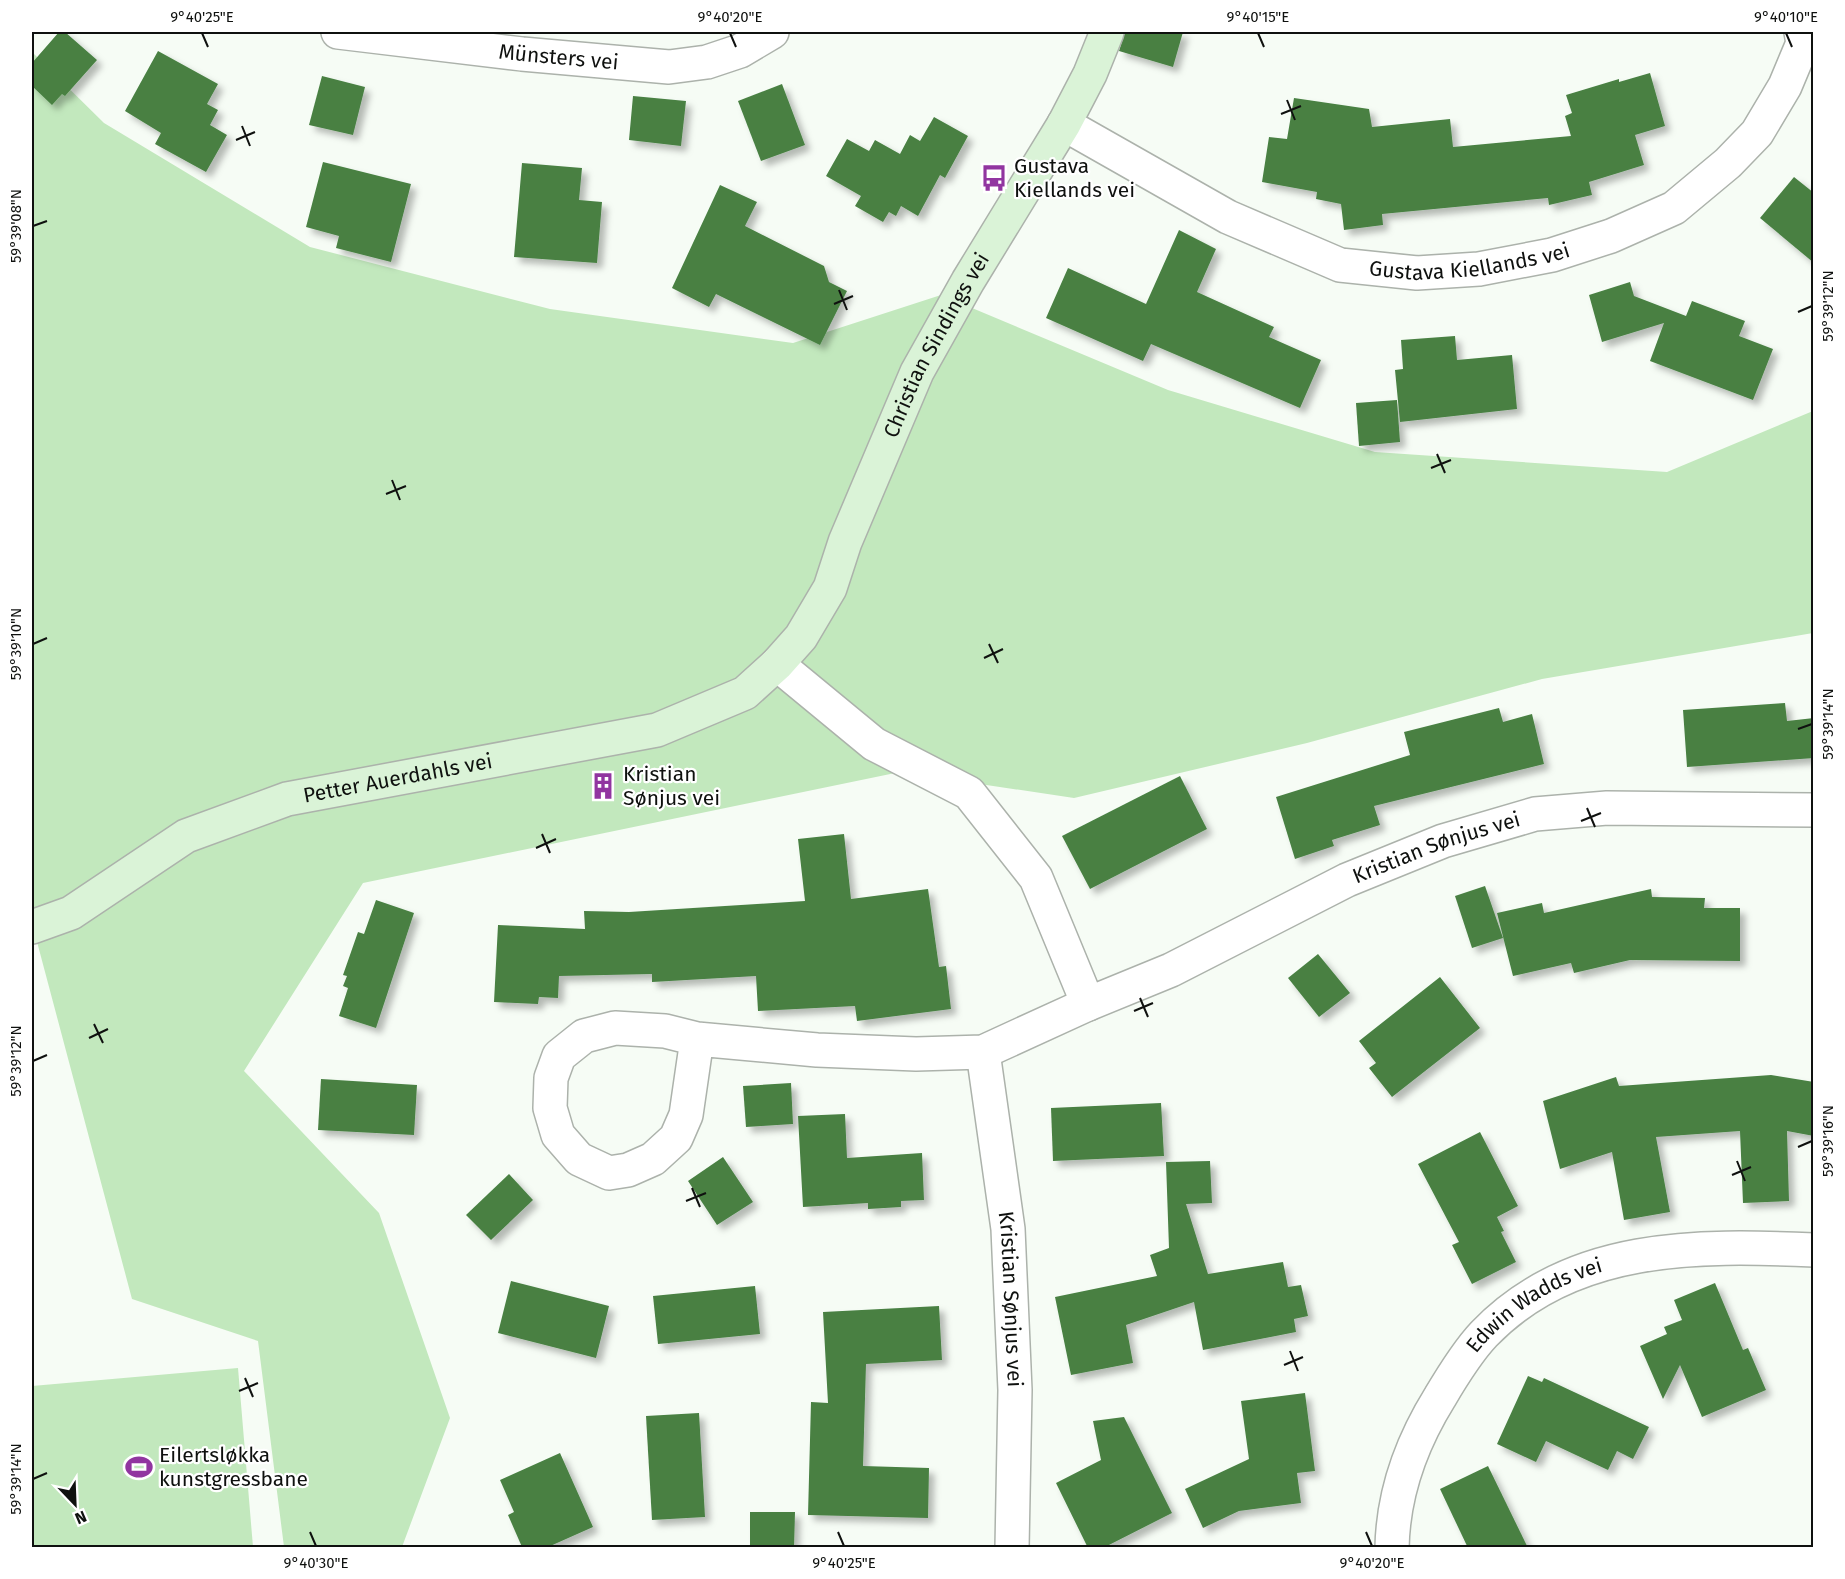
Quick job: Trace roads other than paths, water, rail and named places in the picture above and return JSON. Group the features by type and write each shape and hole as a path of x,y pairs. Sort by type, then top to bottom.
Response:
{"street":[{"name":"Münsters vei","path":"338,32 669,68 707,62 740,51 772,32"},
{"name":"Christian Sindings vei","path":"777,664 801,637 830,588 845,542 917,372 968,281 1064,124 1090,74 1107,32"},
{"name":"Gustava Kiellands vei","path":"1064,124 1228,217 1340,264 1417,273 1479,269 1552,255 1611,236 1674,208 1728,163 1757,133 1785,86 1803,43 1801,32"},
{"name":"Petter Auerdahls vei","path":"32,927 71,913 186,836 224,820 287,799 657,730 745,693 777,664"},
{"path":"777,664 874,744 969,793 1036,878 1088,1004"},
{"name":"Kristian Sønjus vei","path":"698,1039 686,1114 676,1138 653,1159 628,1170 609,1173 579,1159 558,1135 550,1108 551,1078 559,1056 584,1036 615,1028 665,1031 698,1039 817,1050 916,1054 983,1052 1088,1004 1171,970 1347,880 1443,841 1534,814 1607,808 1814,810"},
{"name":"Kristian Sønjus vei","path":"983,1052 1008,1230 1015,1390 1012,1548"},
{"name":"Edwin Wadds vei","path":"1392,1548 1392,1525 1402,1481 1423,1424 1455,1372 1484,1334 1513,1309 1560,1278 1606,1261 1690,1249 1814,1250"}],"place":[{"name":"Gustava Kiellands vei","path":"994,178"},
{"name":"Kristian Sønjus vei","path":"603,786"},
{"name":"Eilertsløkka kunstgressbane","path":"139,1467"}]}
